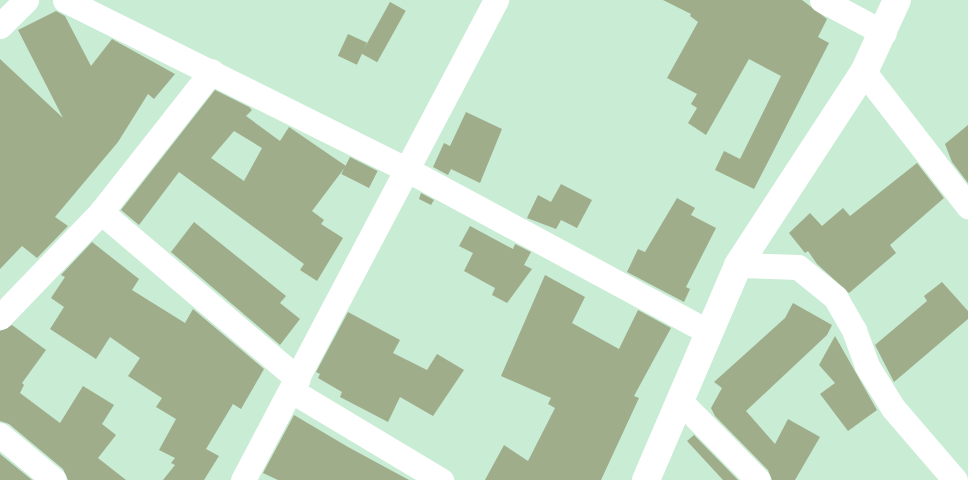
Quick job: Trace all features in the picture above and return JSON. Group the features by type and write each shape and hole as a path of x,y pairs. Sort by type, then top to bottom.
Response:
{"street":[{"path":"0,26 26,0"},
{"path":"65,0 212,71 406,169 707,331"},
{"path":"243,480 295,385 406,169 496,0"},
{"path":"822,0 884,33"},
{"path":"646,480 680,401 707,331 738,265 864,72 884,33 897,0"},
{"path":"0,317 101,212 212,71"},
{"path":"864,72 968,206"},
{"path":"101,212 295,385 441,480"},
{"path":"738,265 798,267 835,297 854,330 867,366 893,408 955,480"},
{"path":"680,401 758,480"},
{"path":"0,435 54,480"}],"building":[{"path":"663,0 802,0 827,19 818,37 829,43 754,189 715,170 724,151 740,159 781,76 749,59 706,135 688,123 697,108 691,104 697,94 667,78 698,22 690,16 691,14"},
{"path":"390,2 406,11 377,62 361,54"},
{"path":"56,11 65,16 91,66 112,39 175,74 154,99 148,94 118,142 55,217 68,226 37,258 22,246 0,269 0,59 63,118 18,30"},
{"path":"348,34 367,43 357,65 338,56"},
{"path":"215,90 249,107 252,110 246,116 280,141 289,127 346,166 312,211 324,220 321,224 343,238 317,281 300,270 304,264 179,172 139,225 121,210","holes":["234,131 262,148 244,181 211,158"]},
{"path":"466,112 502,129 480,183 451,169 448,175 433,167 444,143 450,146"},
{"path":"968,125 968,183 952,162 945,144"},
{"path":"350,157 378,171 369,188 341,174"},
{"path":"917,163 944,198 890,245 896,253 849,293 817,264 808,251 805,253 789,233 810,213 822,226 843,208 850,216"},
{"path":"561,184 592,200 577,228 561,220 556,229 527,218 538,195 551,202"},
{"path":"421,193 434,200 431,205 419,199"},
{"path":"677,198 695,208 691,215 716,228 686,287 690,289 684,302 627,272 638,249 645,252"},
{"path":"194,222 286,296 280,303 300,319 280,345 171,252"},
{"path":"470,226 513,249 515,244 531,252 524,265 532,269 507,303 492,295 495,288 464,271 473,253 459,246"},
{"path":"92,242 139,279 132,290 185,323 193,309 264,369 241,409 233,404 206,449 219,456 204,480 163,480 175,465 171,463 175,458 159,450 176,419 156,407 162,398 128,376 140,358 110,337 96,359 50,329 64,307 51,298 65,277 61,275"},
{"path":"545,275 585,297 572,323 619,349 638,310 671,328 634,396 639,398 601,480 485,480 504,445 528,461 555,408 548,404 551,398 501,376"},
{"path":"942,282 968,311 968,319 894,382 875,345 927,301 924,296"},
{"path":"793,303 832,325 827,335 746,411 775,444 788,419 820,437 795,480 772,480 768,470 715,416 711,408 722,388 714,382 785,318"},
{"path":"348,312 400,340 393,353 427,370 437,354 464,370 433,416 400,397 388,422 340,397 342,392 318,378 320,374 316,372"},
{"path":"12,325 46,350 22,383 24,385 20,393 60,423 83,386 114,405 102,424 116,435 98,458 126,480 68,480 63,469 9,424 0,421 0,331"},
{"path":"835,336 877,410 848,431 820,394 835,383 819,365"},
{"path":"294,415 409,480 278,480 263,473"},
{"path":"694,435 738,480 723,480 687,441"},
{"path":"0,454 32,480 0,480"}]}
